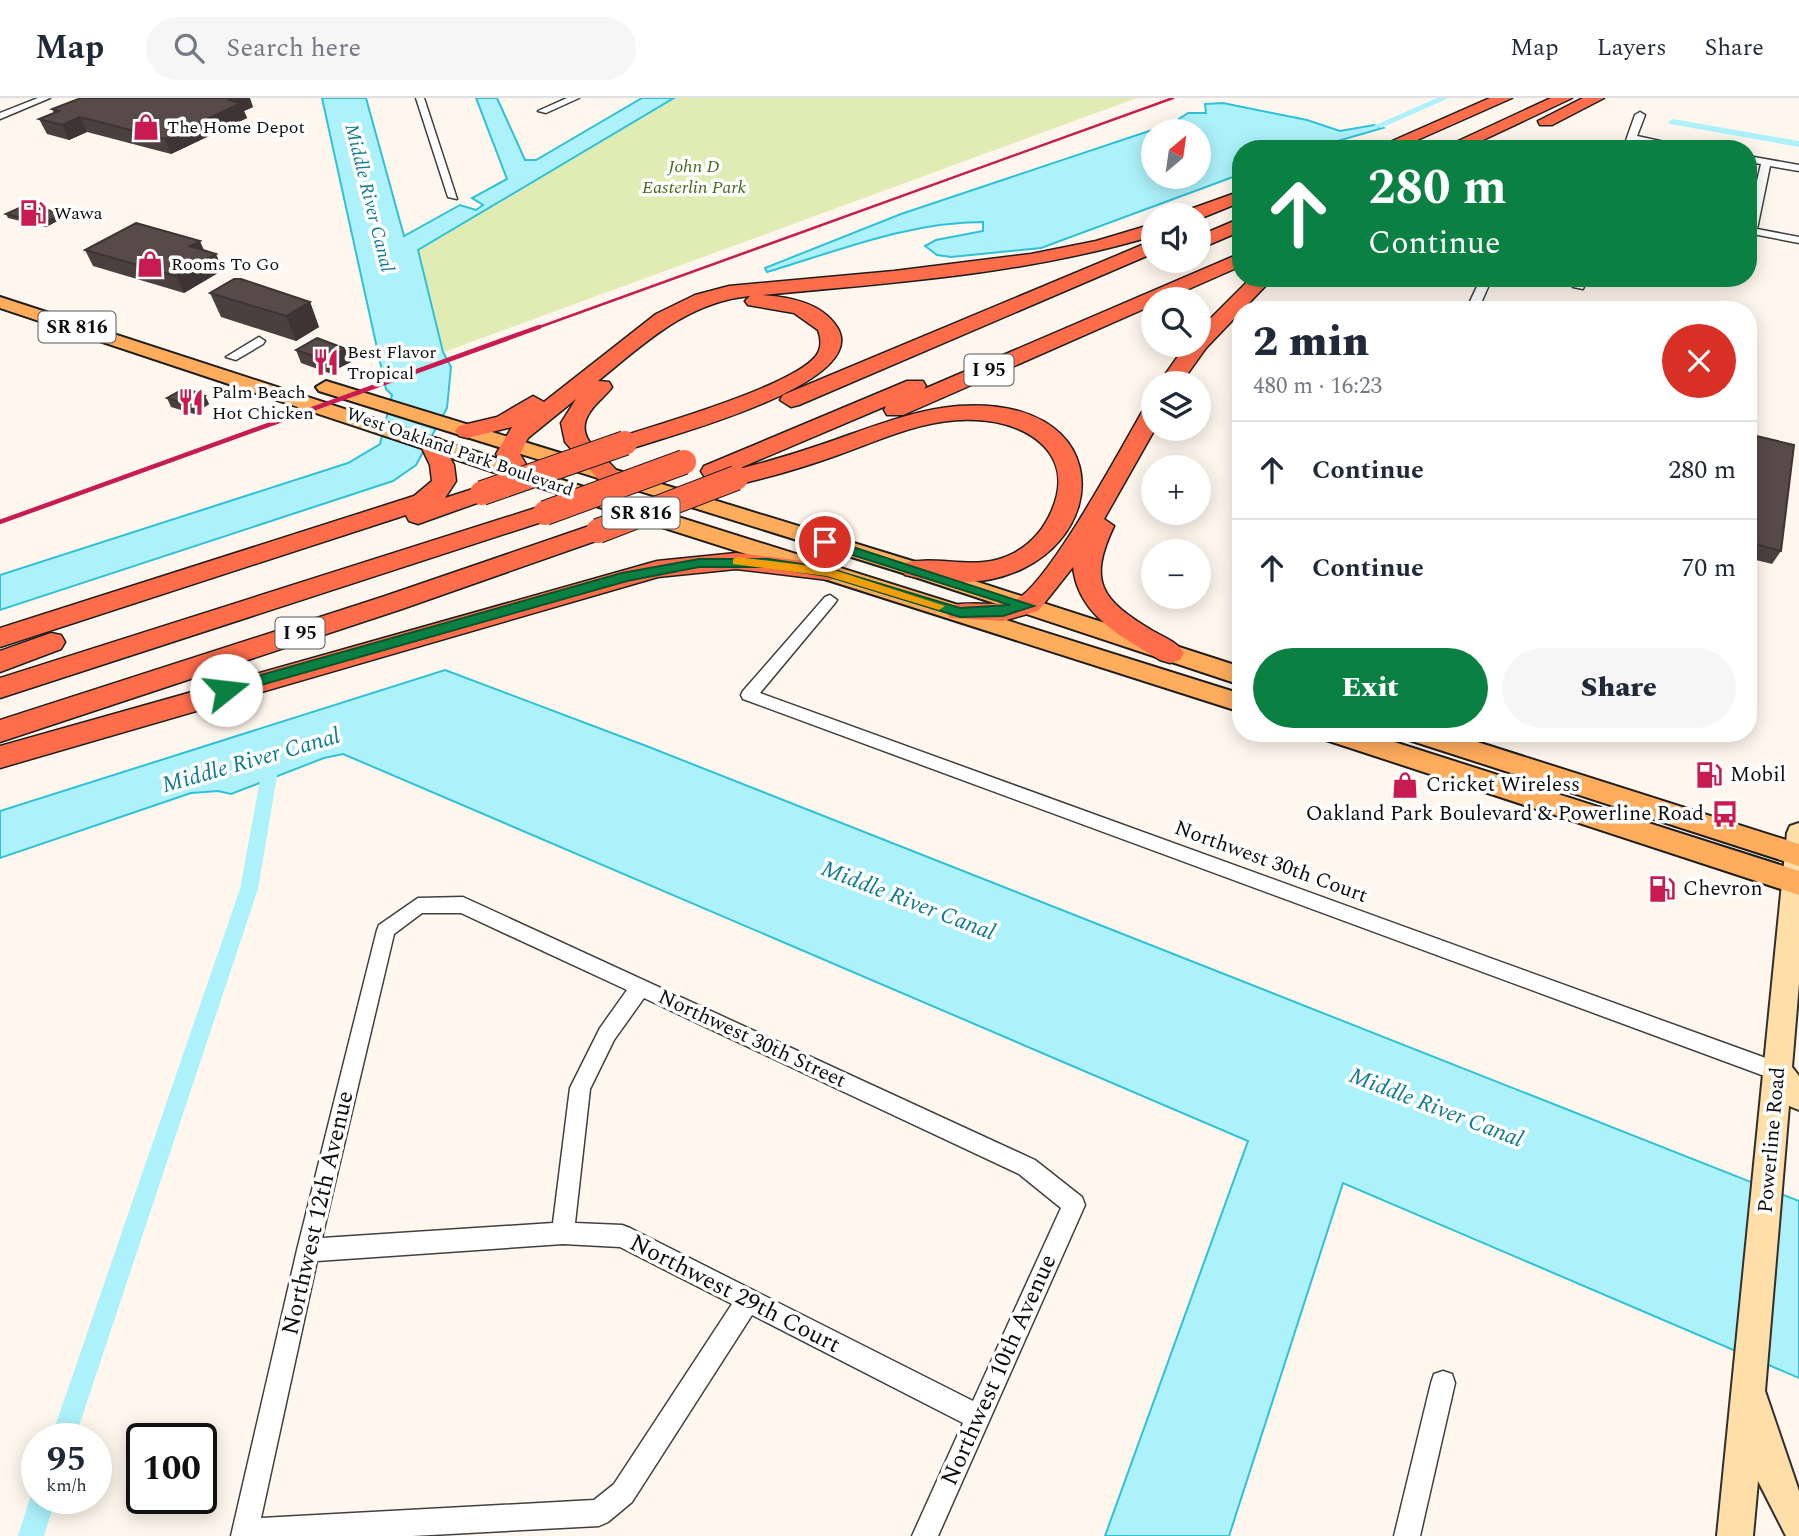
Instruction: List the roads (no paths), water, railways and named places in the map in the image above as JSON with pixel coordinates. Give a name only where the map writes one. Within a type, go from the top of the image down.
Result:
[{"type":"highway","points":[[1404,140],[1504,98]]},
{"type":"highway","points":[[1434,140],[1530,98]]},
{"type":"highway","points":[[1469,140],[1564,98]]},
{"type":"highway","points":[[1504,140],[1596,98]]},
{"type":"highway","points":[[1211,208],[1232,199]]},
{"type":"highway","points":[[1211,221],[1232,212]]},
{"type":"highway","points":[[519,473],[509,459],[510,445],[522,430],[656,322],[693,302],[736,291],[976,266],[1066,253],[1141,233]]},
{"type":"highway","points":[[1211,238],[1232,233]]},
{"type":"highway","points":[[1211,250],[1232,235]]},
{"type":"highway","name":"I 95","points":[[0,668],[516,504],[654,454],[784,403],[1141,251]]},
{"type":"highway","points":[[1102,268],[1141,257]]},
{"type":"highway","name":"I 95","points":[[0,731],[359,614],[724,474],[1232,263]]},
{"type":"highway","points":[[461,430],[510,419],[646,315],[687,294],[732,284],[976,266]]},
{"type":"highway","points":[[0,688],[545,513],[684,462],[875,384],[1141,268]]},
{"type":"highway","points":[[724,474],[858,411],[1169,273]]},
{"type":"highway","points":[[1237,301],[1253,287]]},
{"type":"highway","points":[[0,662],[80,631],[482,494],[625,443],[806,373],[828,353],[831,340],[827,328],[803,309],[765,302],[722,304],[687,318],[592,395],[575,414],[571,429],[573,439],[582,452],[608,475]]},
{"type":"highway","points":[[1211,330],[1232,306]]},
{"type":"highway","points":[[724,474],[843,446],[898,424],[945,414],[977,413],[1007,417],[1034,426],[1054,441],[1068,460],[1070,491],[1059,524],[1039,549],[1021,561],[990,570],[963,572],[914,569]]},
{"type":"highway","points":[[960,612],[1003,611],[1027,606],[1047,587],[1141,434]]},
{"type":"highway","points":[[0,638],[423,501],[436,493],[444,481],[442,466],[432,444]]},
{"type":"highway","points":[[1125,463],[1113,501],[1089,552],[1087,580],[1092,594],[1112,615],[1170,653]]},
{"type":"highway","points":[[0,712],[409,580],[586,527]]},
{"type":"highway","points":[[0,757],[657,569],[736,561],[829,586]]},
{"type":"main road","name":"West Oakland Park Boulevard","points":[[0,289],[87,311],[157,333]]},
{"type":"main road","name":"West Oakland Park Boulevard","points":[[0,289],[45,316],[519,473],[829,586],[960,612],[1232,692]]},
{"type":"main road","points":[[45,316],[87,311]]},
{"type":"main road","points":[[188,362],[207,363],[222,354],[255,365]]},
{"type":"main road","points":[[222,354],[228,370],[239,379]]},
{"type":"main road","name":"West Oakland Park Boulevard","points":[[304,380],[914,569],[1170,653],[1232,690]]},
{"type":"main road","points":[[1368,742],[1798,861]]},
{"type":"main road","points":[[1445,742],[1798,861]]},
{"type":"main road","name":"Powerline Road","points":[[1735,1536],[1798,861]]},
{"type":"main road","points":[[1778,1072],[1799,1097]]},
{"type":"main road","points":[[1750,1376],[1774,1482],[1783,1503],[1799,1524]]},
{"type":"street","points":[[0,116],[46,98]]},
{"type":"street","points":[[420,98],[453,197]]},
{"type":"street","points":[[543,111],[575,98]]},
{"type":"street","points":[[1640,116],[1632,138],[1643,140]]},
{"type":"street","points":[[1757,160],[1799,168]]},
{"type":"street","points":[[1757,198],[1766,162]]},
{"type":"street","points":[[1757,232],[1799,240]]},
{"type":"street","points":[[222,354],[259,341]]},
{"type":"street","name":"Northwest 30th Court","points":[[829,586],[748,695],[1778,1072]]},
{"type":"street","name":"Northwest 30th Street","points":[[418,906],[463,905],[1027,1167],[1074,1205]]},
{"type":"street","name":"Northwest 12th Avenue","points":[[244,1534],[308,1250],[386,930],[418,906]]},
{"type":"street","points":[[563,1233],[580,1088],[607,1034],[640,988]]},
{"type":"street","name":"Northwest 10th Avenue","points":[[926,1536],[1074,1205]]},
{"type":"street","name":"Northwest 29th Court","points":[[308,1250],[563,1233],[622,1236],[978,1418]]},
{"type":"street","points":[[244,1534],[599,1513],[623,1493],[748,1300]]},
{"type":"street","points":[[1407,1536],[1443,1383]]},
{"type":"water","name":"Middle River Canal","points":[[322,98],[366,98],[404,236],[460,205],[476,210],[483,205],[472,198],[507,179],[476,98],[497,98],[525,160],[536,160],[642,98],[674,98],[418,250],[443,352],[451,367],[447,408],[416,465],[393,481],[0,610],[0,575],[348,463],[380,444],[392,395],[386,389]]},
{"type":"water","points":[[1223,103],[1307,120],[1340,131],[1374,125],[1383,128],[1341,140],[1232,140],[1232,177],[1211,185],[1211,119],[1179,119],[1188,113],[1206,113],[1205,104]]},
{"type":"water","points":[[1141,134],[1141,189],[1200,189],[1163,203],[1141,203],[1141,211],[1041,248],[951,257],[937,255],[925,246],[936,240],[983,231],[983,222],[955,223],[900,232],[767,272],[765,268],[901,214]]},
{"type":"water","name":"Middle River Canal","points":[[445,670],[649,747],[1799,1201],[1799,1378],[1343,1183],[1229,1536],[1105,1536],[1248,1141],[343,754],[324,758],[231,794],[218,791],[191,793],[0,858],[0,811]]},
{"type":"waterway","points":[[1378,126],[1445,98]]},
{"type":"waterway","points":[[1673,122],[1799,144]]},
{"type":"waterway","name":"Middle River Canal","points":[[68,1423],[249,889],[272,758]]},
{"type":"waterway","points":[[31,1536],[38,1514]]},
{"type":"railway","points":[[534,329],[1173,98]]},
{"type":"railway","points":[[0,522],[539,327]]},
{"type":"place","name":"The Home Depot","points":[[146,127]]},
{"type":"place","name":"Wawa","points":[[33,213]]},
{"type":"place","name":"Rooms To Go","points":[[150,264]]},
{"type":"place","name":"Best Flavor Tropical","points":[[326,362]]},
{"type":"place","name":"Palm Beach Hot Chicken","points":[[191,402]]},
{"type":"place","name":"Mobil","points":[[1709,775]]},
{"type":"place","name":"Cricket Wireless","points":[[1405,785]]},
{"type":"place","name":"Oakland Park Boulevard & Powerline Road","points":[[1725,814]]},
{"type":"place","name":"Chevron","points":[[1662,889]]},
{"type":"park label","name":"John D Easterlin Park","points":[[694,176]]}]
